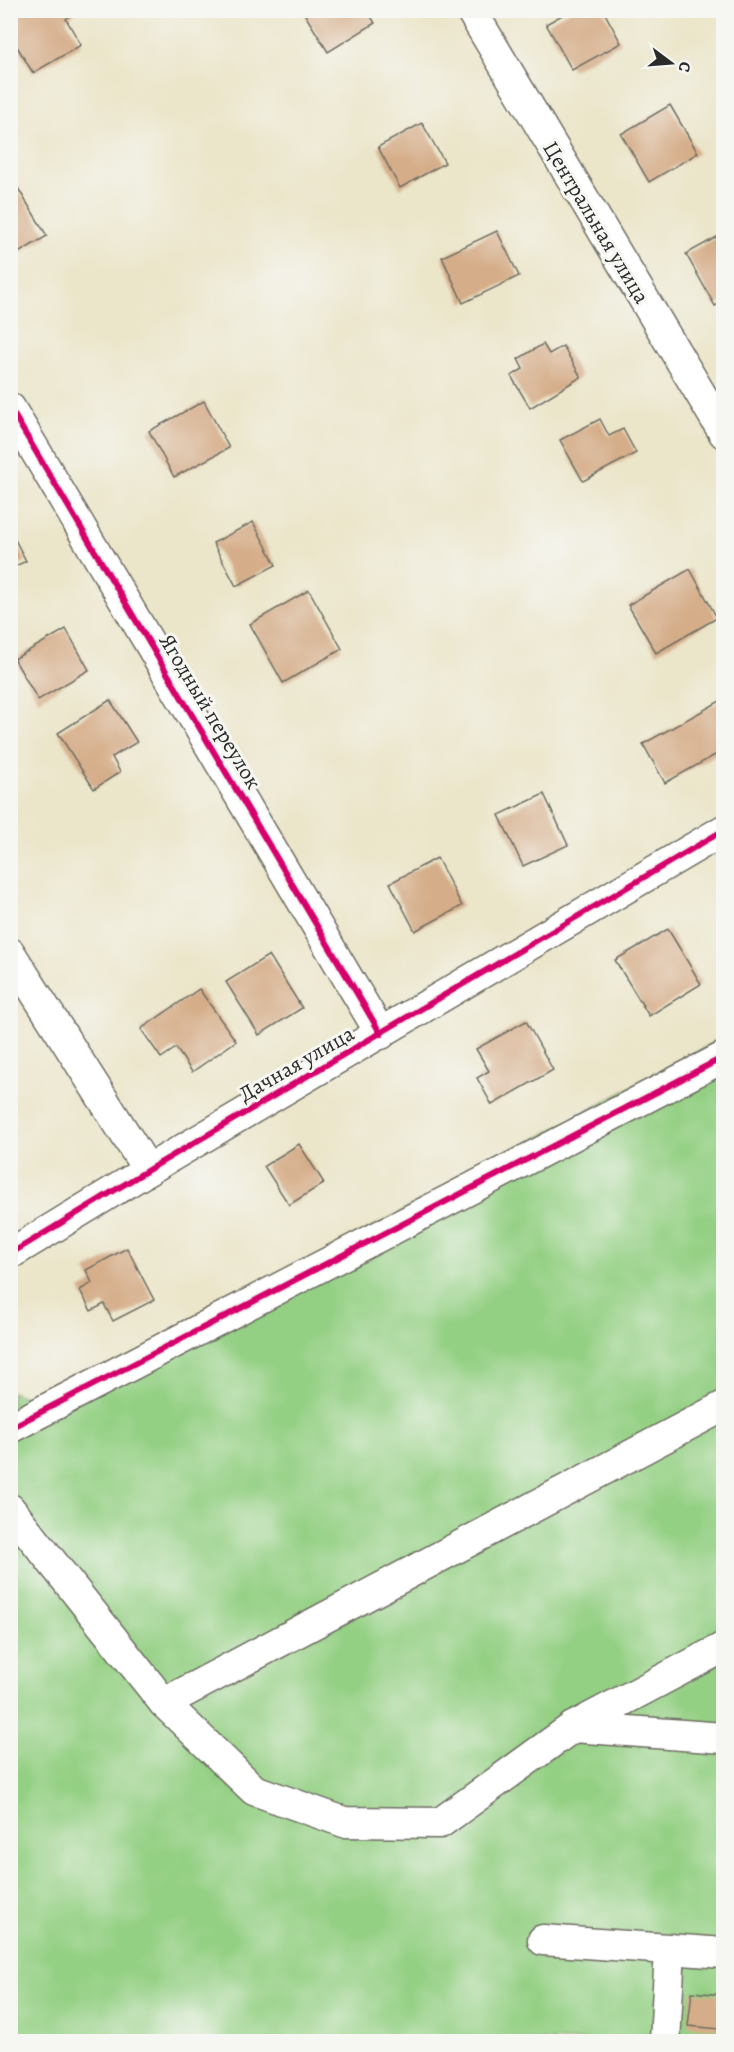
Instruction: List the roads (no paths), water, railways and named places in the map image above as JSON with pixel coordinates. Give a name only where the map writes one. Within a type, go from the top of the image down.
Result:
[{"type":"street","name":"Центральная улица","points":[[471,10],[723,433]]},
{"type":"street","name":"Ягодный переулок","points":[[10,408],[381,1034]]},
{"type":"street","name":"Дачная улица","points":[[10,1254],[723,830]]},
{"type":"street","points":[[10,953],[148,1170]]},
{"type":"street","points":[[10,1428],[723,1057]]},
{"type":"street","points":[[164,1703],[723,1406]]},
{"type":"street","points":[[10,1509],[164,1703],[254,1790],[344,1822],[440,1823],[573,1727],[723,1647]]},
{"type":"street","points":[[573,1727],[723,1738]]},
{"type":"street","points":[[543,1940],[723,1953]]},
{"type":"street","points":[[665,2042],[670,1950]]}]
